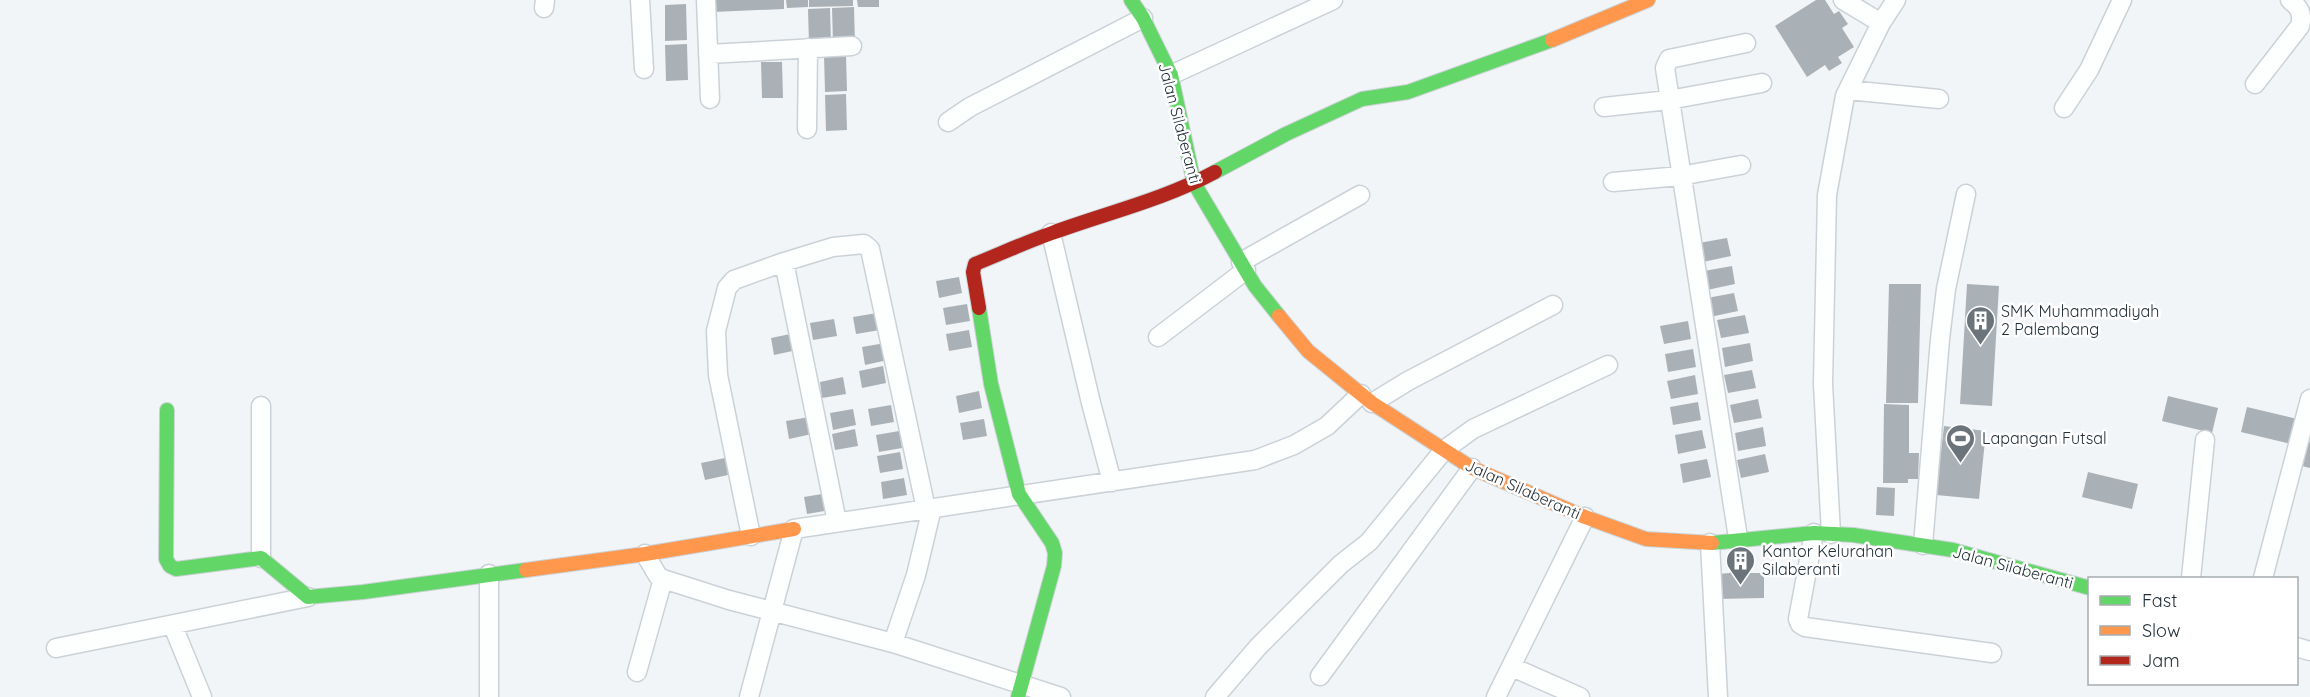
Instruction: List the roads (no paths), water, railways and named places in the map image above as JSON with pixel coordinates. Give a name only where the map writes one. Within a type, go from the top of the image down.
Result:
[{"type":"street","points":[[640,0],[644,69]]},
{"type":"street","points":[[706,0],[710,99]]},
{"type":"street","name":"Jalan Silaberanti","points":[[1131,0],[1143,18],[1171,75],[1194,183],[1255,286],[1308,351],[1367,399],[1472,468],[1585,517],[1646,539],[1710,543],[1738,538],[1822,533],[1853,535],[1953,550],[2088,587]]},
{"type":"street","points":[[1171,75],[1333,0]]},
{"type":"street","points":[[1020,691],[1054,566],[1055,553],[1045,531],[1019,494],[991,384],[974,267],[980,262],[1051,233],[1133,207],[1194,183],[1286,134],[1362,99],[1408,92],[1536,46],[1648,0]]},
{"type":"street","points":[[1843,0],[1881,23]]},
{"type":"street","points":[[1896,0],[1881,23],[1845,96],[1827,195],[1822,533],[1798,619],[1805,627],[1992,653]]},
{"type":"street","points":[[2064,108],[2089,70],[2122,0]]},
{"type":"street","points":[[2255,84],[2300,26],[2302,17],[2299,7],[2290,0]]},
{"type":"street","points":[[948,122],[970,107],[1143,18]]},
{"type":"street","points":[[1738,538],[1665,68],[1669,59],[1746,43]]},
{"type":"street","points":[[708,54],[852,46]]},
{"type":"street","points":[[807,129],[808,48]]},
{"type":"street","points":[[1604,107],[1669,100],[1762,83]]},
{"type":"street","points":[[1848,90],[1939,99]]},
{"type":"street","points":[[1613,182],[1680,176],[1741,165]]},
{"type":"street","points":[[1923,545],[1946,290],[1966,194]]},
{"type":"street","points":[[1158,337],[1244,266],[1360,195]]},
{"type":"street","points":[[1051,233],[1090,403],[1112,482]]},
{"type":"street","points":[[751,536],[718,375],[716,331],[727,288],[735,280],[784,262],[833,247],[864,244],[870,249],[929,508],[916,575],[893,643]]},
{"type":"street","points":[[784,262],[837,522]]},
{"type":"street","points":[[56,648],[308,597],[363,592],[645,554],[837,522],[1255,460],[1294,445],[1367,399],[1408,381],[1553,305]]},
{"type":"street","points":[[1215,697],[1258,647],[1341,564],[1369,542],[1444,450],[1473,429],[1608,365]]},
{"type":"street","points":[[2264,577],[2310,399]]},
{"type":"street","points":[[261,406],[261,558]]},
{"type":"street","points":[[167,411],[166,559],[170,566],[176,569],[261,558],[308,597]]},
{"type":"street","points":[[2191,577],[2205,440]]},
{"type":"street","points":[[1320,676],[1472,468]]},
{"type":"street","points":[[1496,697],[1585,517]]},
{"type":"street","points":[[749,697],[794,529]]},
{"type":"street","points":[[1710,543],[1718,697]]},
{"type":"street","points":[[645,554],[658,576],[663,579],[772,612],[893,643],[1020,691],[1061,697]]},
{"type":"street","points":[[489,574],[489,697]]},
{"type":"street","points":[[637,672],[663,579]]},
{"type":"street","points":[[173,626],[202,697]]},
{"type":"street","points":[[1512,667],[1580,697]]},
{"type":"place","name":"SMK Muhammadiyah 2 Palembang","points":[[1980,346]]},
{"type":"place","name":"Lapangan Futsal","points":[[1961,464]]},
{"type":"place","name":"Kantor Kelurahan Silaberanti","points":[[1741,586]]}]
